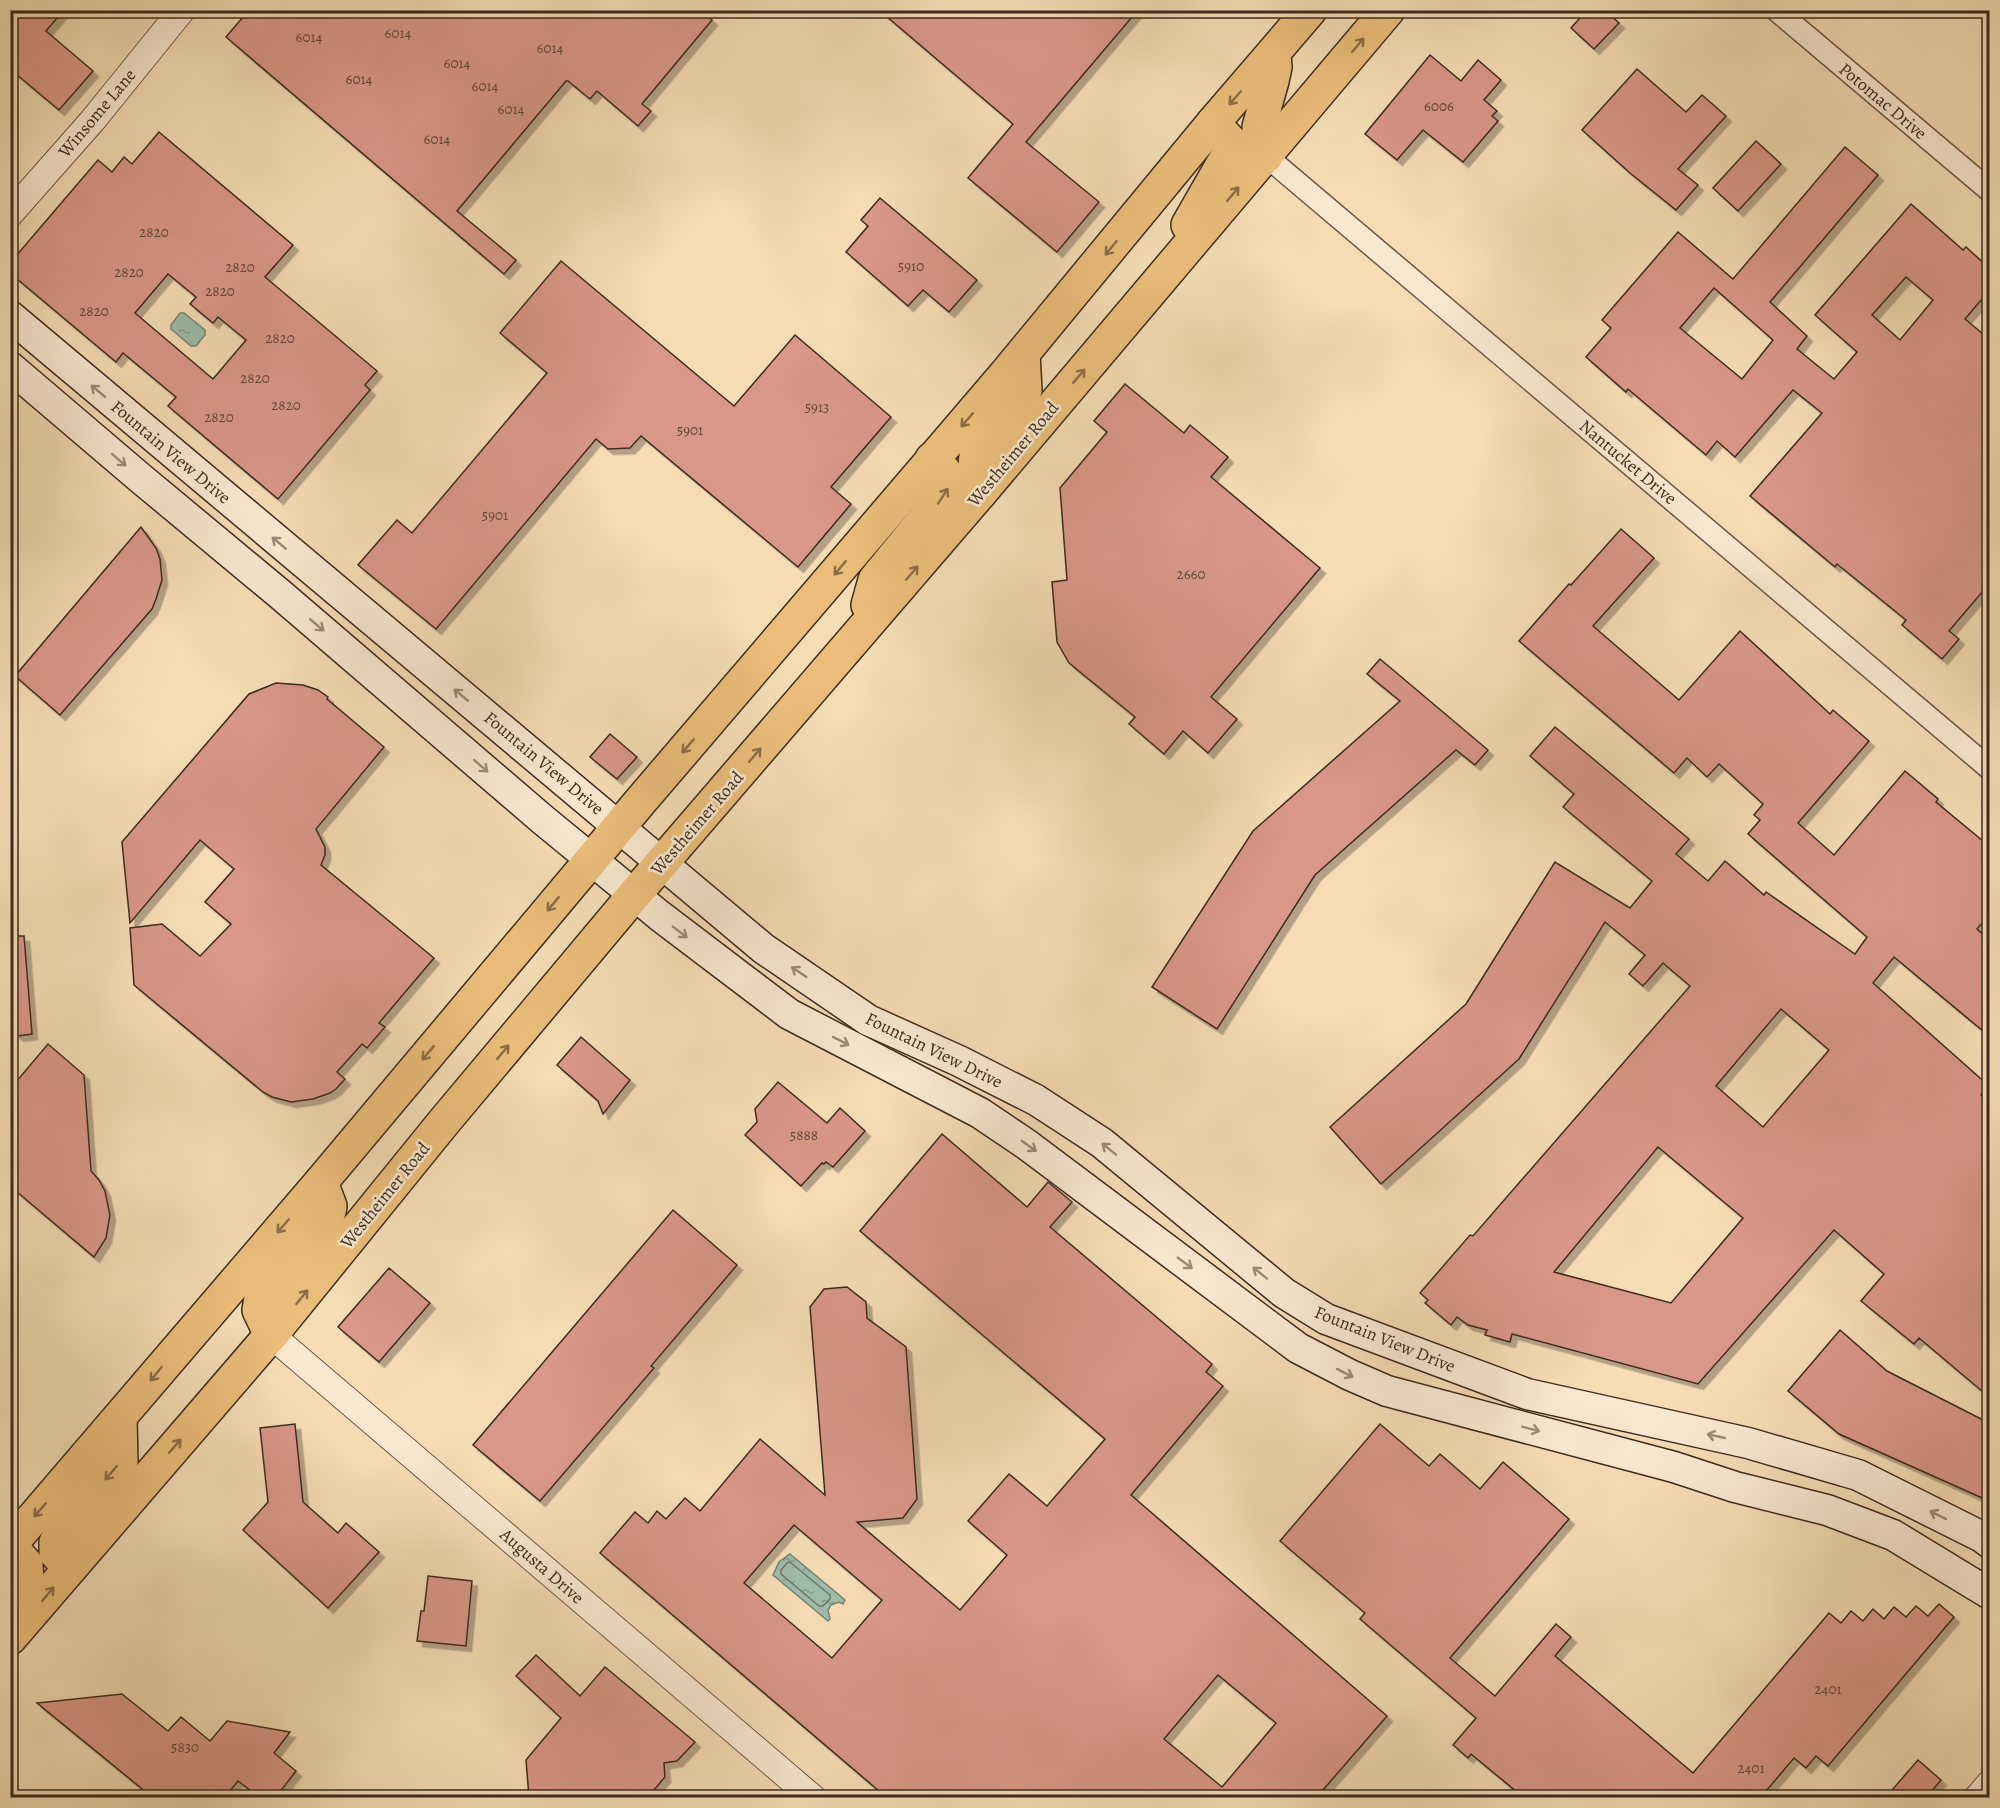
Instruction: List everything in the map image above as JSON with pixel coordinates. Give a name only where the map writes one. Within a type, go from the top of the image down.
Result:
[{"type":"main road","points":[[10,1601],[27,1581],[26,1564],[10,1545],[321,1182],[619,826],[1023,354],[1213,123],[1310,10]]},
{"type":"main road","name":"Westheimer Road","points":[[10,1638],[271,1335],[443,1123],[634,896],[980,493],[1388,10]]},
{"type":"main road","points":[[1266,156],[1259,140],[1259,127],[1275,67],[1274,54]]},
{"type":"main road","points":[[1154,287],[1231,150],[1230,141],[1213,123]]},
{"type":"main road","name":"Fountain View Drive","points":[[10,316],[764,949],[868,1020],[1000,1081],[1036,1100],[1102,1143],[1284,1293],[1326,1319],[1527,1394],[1748,1443],[1858,1475],[1982,1537],[1989,1543]]},
{"type":"main road","points":[[980,493],[975,456],[979,446],[1025,390],[1023,354]]},
{"type":"main road","name":"Fountain View Drive","points":[[10,367],[634,896],[789,1014],[980,1113],[1044,1157],[1298,1348],[1387,1391],[1674,1467],[1735,1487],[1827,1510],[1893,1535],[1989,1594]]},
{"type":"main road","points":[[860,633],[875,580],[947,492],[950,482],[947,473],[932,459]]},
{"type":"main road","points":[[281,595],[306,565]]},
{"type":"main road","points":[[941,1094],[959,1061]]},
{"type":"main road","points":[[980,1113],[1000,1081]]},
{"type":"main road","points":[[271,1335],[259,1310],[261,1298],[329,1212],[330,1206],[321,1182]]},
{"type":"main road","points":[[1263,1322],[1284,1293]]},
{"type":"main road","points":[[70,1568],[56,1553],[56,1542],[121,1462],[120,1418]]},
{"type":"main road","points":[[1735,1487],[1748,1443]]},
{"type":"street","name":"Winsome Lane","points":[[10,214],[93,120],[182,10]]},
{"type":"street","name":"Potomac Drive","points":[[1776,10],[1989,191]]},
{"type":"street","name":"Nantucket Drive","points":[[1266,156],[1989,769]]},
{"type":"street","name":"Augusta Drive","points":[[271,1335],[813,1797]]},
{"type":"street","points":[[1977,1797],[1989,1783]]},
{"type":"water","points":[[180,313],[184,313],[205,330],[205,335],[196,346],[191,346],[171,329],[171,325]]},
{"type":"water","points":[[790,1554],[845,1600],[843,1604],[839,1602],[831,1605],[828,1610],[830,1619],[828,1621],[773,1575],[779,1562]]},
{"type":"building","points":[[10,10],[64,10],[46,31],[93,71],[59,110],[10,69]]},
{"type":"building","points":[[249,10],[701,10],[712,20],[642,104],[651,111],[638,126],[597,91],[590,99],[566,81],[457,211],[516,260],[504,274],[226,37]]},
{"type":"building","points":[[879,10],[1138,10],[1026,142],[1099,202],[1057,252],[968,178],[1013,124]]},
{"type":"building","points":[[1587,10],[1605,10],[1619,23],[1594,49],[1571,28]]},
{"type":"building","points":[[1430,55],[1461,81],[1478,60],[1501,80],[1484,100],[1497,111],[1492,116],[1498,121],[1463,162],[1423,130],[1397,160],[1365,134]]},
{"type":"building","points":[[1637,69],[1686,112],[1702,95],[1726,116],[1678,169],[1698,185],[1676,210],[1582,130]]},
{"type":"building","points":[[159,132],[293,245],[265,277],[377,371],[365,385],[370,390],[278,499],[168,406],[176,397],[123,353],[116,362],[10,273],[10,263],[98,160],[112,172],[124,157],[132,164]],"holes":[[[168,274],[196,297],[190,304],[213,323],[218,317],[246,340],[213,379],[135,313]]]},
{"type":"building","points":[[1756,141],[1781,164],[1738,211],[1713,188]]},
{"type":"building","points":[[1845,147],[1878,175],[1770,302],[1807,336],[1797,349],[1834,379],[1857,352],[1815,315],[1911,204],[1963,250],[1966,247],[1989,268],[1989,291],[1965,319],[1989,339],[1989,584],[1949,631],[1959,639],[1942,659],[1902,625],[1906,620],[1837,564],[1835,567],[1750,496],[1822,413],[1793,390],[1735,457],[1717,441],[1706,455],[1628,389],[1626,392],[1586,357],[1611,328],[1602,320],[1678,232],[1733,279]],"holes":[[[1906,277],[1933,300],[1900,340],[1872,315]],[[1714,288],[1773,340],[1742,379],[1680,328]]]},
{"type":"building","points":[[880,198],[977,280],[949,312],[923,290],[908,306],[846,252],[868,226],[861,220]]},
{"type":"building","points":[[561,261],[734,406],[795,335],[891,417],[831,487],[851,504],[798,567],[641,436],[630,448],[608,449],[596,439],[436,629],[358,565],[397,520],[412,533],[547,373],[500,333]]},
{"type":"building","points":[[1125,384],[1184,433],[1190,425],[1228,457],[1211,477],[1320,568],[1211,697],[1237,719],[1208,753],[1183,731],[1164,754],[1129,724],[1135,717],[1069,663],[1057,642],[1052,582],[1067,580],[1060,488],[1107,432],[1094,421]]},
{"type":"building","points":[[141,527],[156,548],[160,559],[162,580],[152,609],[60,715],[15,676]]},
{"type":"building","points":[[1621,529],[1654,558],[1593,626],[1679,700],[1740,631],[1830,714],[1833,710],[1869,741],[1798,823],[1834,855],[1905,771],[1938,799],[1936,802],[1989,846],[1989,915],[1977,929],[1989,940],[1989,1036],[1894,957],[1873,983],[1989,1086],[1981,1095],[1989,1102],[1989,1397],[1919,1338],[1914,1344],[1861,1301],[1884,1274],[1834,1230],[1698,1384],[1512,1334],[1510,1342],[1485,1335],[1487,1330],[1468,1325],[1457,1317],[1451,1325],[1425,1303],[1428,1300],[1420,1293],[1470,1235],[1473,1236],[1690,986],[1663,963],[1643,986],[1629,974],[1645,955],[1605,922],[1519,1059],[1381,1184],[1330,1127],[1466,1004],[1555,862],[1630,908],[1652,881],[1563,807],[1574,794],[1530,756],[1555,727],[1689,839],[1676,854],[1708,881],[1725,861],[1764,895],[1766,892],[1855,954],[1867,937],[1748,834],[1760,820],[1754,815],[1763,804],[1719,764],[1707,777],[1687,758],[1674,773],[1519,641],[1569,584],[1571,585]],"holes":[[[1781,1009],[1829,1050],[1763,1127],[1716,1086]],[[1658,1147],[1743,1218],[1671,1303],[1554,1272]]]},
{"type":"building","points":[[1380,659],[1488,750],[1475,765],[1456,750],[1315,875],[1217,1029],[1152,987],[1253,831],[1400,701],[1367,674]]},
{"type":"building","points":[[276,683],[303,685],[318,690],[384,747],[316,829],[325,847],[321,865],[434,958],[379,1023],[385,1027],[367,1048],[362,1044],[337,1072],[345,1079],[336,1089],[313,1099],[291,1102],[263,1092],[134,985],[130,928],[162,924],[200,956],[231,924],[205,902],[234,869],[200,840],[130,923],[122,842],[249,694]]},
{"type":"building","points":[[610,734],[637,757],[617,779],[590,757]]},
{"type":"building","points":[[10,936],[24,936],[32,1034],[18,1036],[10,1029]]},
{"type":"building","points":[[581,1037],[630,1080],[603,1114],[598,1101],[557,1065]]},
{"type":"building","points":[[48,1044],[84,1075],[91,1171],[105,1191],[110,1215],[106,1238],[94,1257],[10,1186],[10,1089]]},
{"type":"building","points":[[778,1082],[827,1123],[840,1108],[865,1131],[833,1167],[826,1162],[822,1163],[801,1186],[745,1135],[757,1122],[755,1109]]},
{"type":"building","points":[[942,1134],[1027,1207],[1048,1182],[1072,1202],[1050,1227],[1212,1364],[1206,1372],[1223,1386],[1131,1495],[1387,1716],[1317,1797],[886,1797],[600,1553],[635,1512],[648,1523],[657,1511],[666,1519],[685,1498],[700,1511],[760,1439],[825,1495],[810,1307],[824,1289],[847,1287],[866,1302],[867,1318],[906,1347],[917,1499],[903,1518],[857,1522],[960,1610],[1007,1555],[968,1521],[1009,1474],[1047,1506],[1105,1439],[860,1231]],"holes":[[[794,1525],[882,1600],[832,1658],[744,1583]],[[1218,1675],[1276,1723],[1222,1787],[1164,1739]]]},
{"type":"building","points":[[673,1210],[737,1265],[651,1366],[654,1368],[540,1501],[473,1445]]},
{"type":"building","points":[[389,1268],[430,1303],[379,1362],[338,1327]]},
{"type":"building","points":[[1840,1330],[1887,1371],[1989,1423],[1989,1501],[1839,1434],[1788,1391]]},
{"type":"building","points":[[295,1424],[303,1502],[338,1533],[346,1523],[379,1552],[328,1608],[243,1530],[268,1502],[260,1428]]},
{"type":"building","points":[[1380,1424],[1429,1466],[1440,1454],[1480,1489],[1503,1462],[1569,1519],[1450,1658],[1495,1696],[1556,1624],[1571,1637],[1555,1656],[1693,1773],[1829,1613],[1841,1623],[1851,1611],[1863,1621],[1873,1609],[1884,1619],[1894,1607],[1906,1617],[1916,1606],[1928,1616],[1939,1604],[1954,1617],[1828,1766],[1816,1756],[1806,1768],[1794,1758],[1761,1797],[1523,1797],[1471,1754],[1468,1758],[1453,1745],[1476,1718],[1360,1619],[1365,1613],[1280,1541]]},
{"type":"building","points":[[428,1576],[472,1581],[466,1646],[417,1641],[421,1611],[424,1611]]},
{"type":"building","points":[[536,1655],[580,1696],[605,1667],[695,1742],[677,1761],[664,1763],[665,1777],[648,1797],[529,1797],[526,1760],[561,1718],[516,1676]]},
{"type":"building","points":[[122,1694],[168,1731],[181,1717],[210,1741],[227,1721],[290,1732],[274,1753],[296,1771],[276,1797],[259,1797],[238,1781],[225,1797],[152,1797],[37,1703]]},
{"type":"building","points":[[1918,1760],[1941,1780],[1927,1797],[1886,1797]]}]
